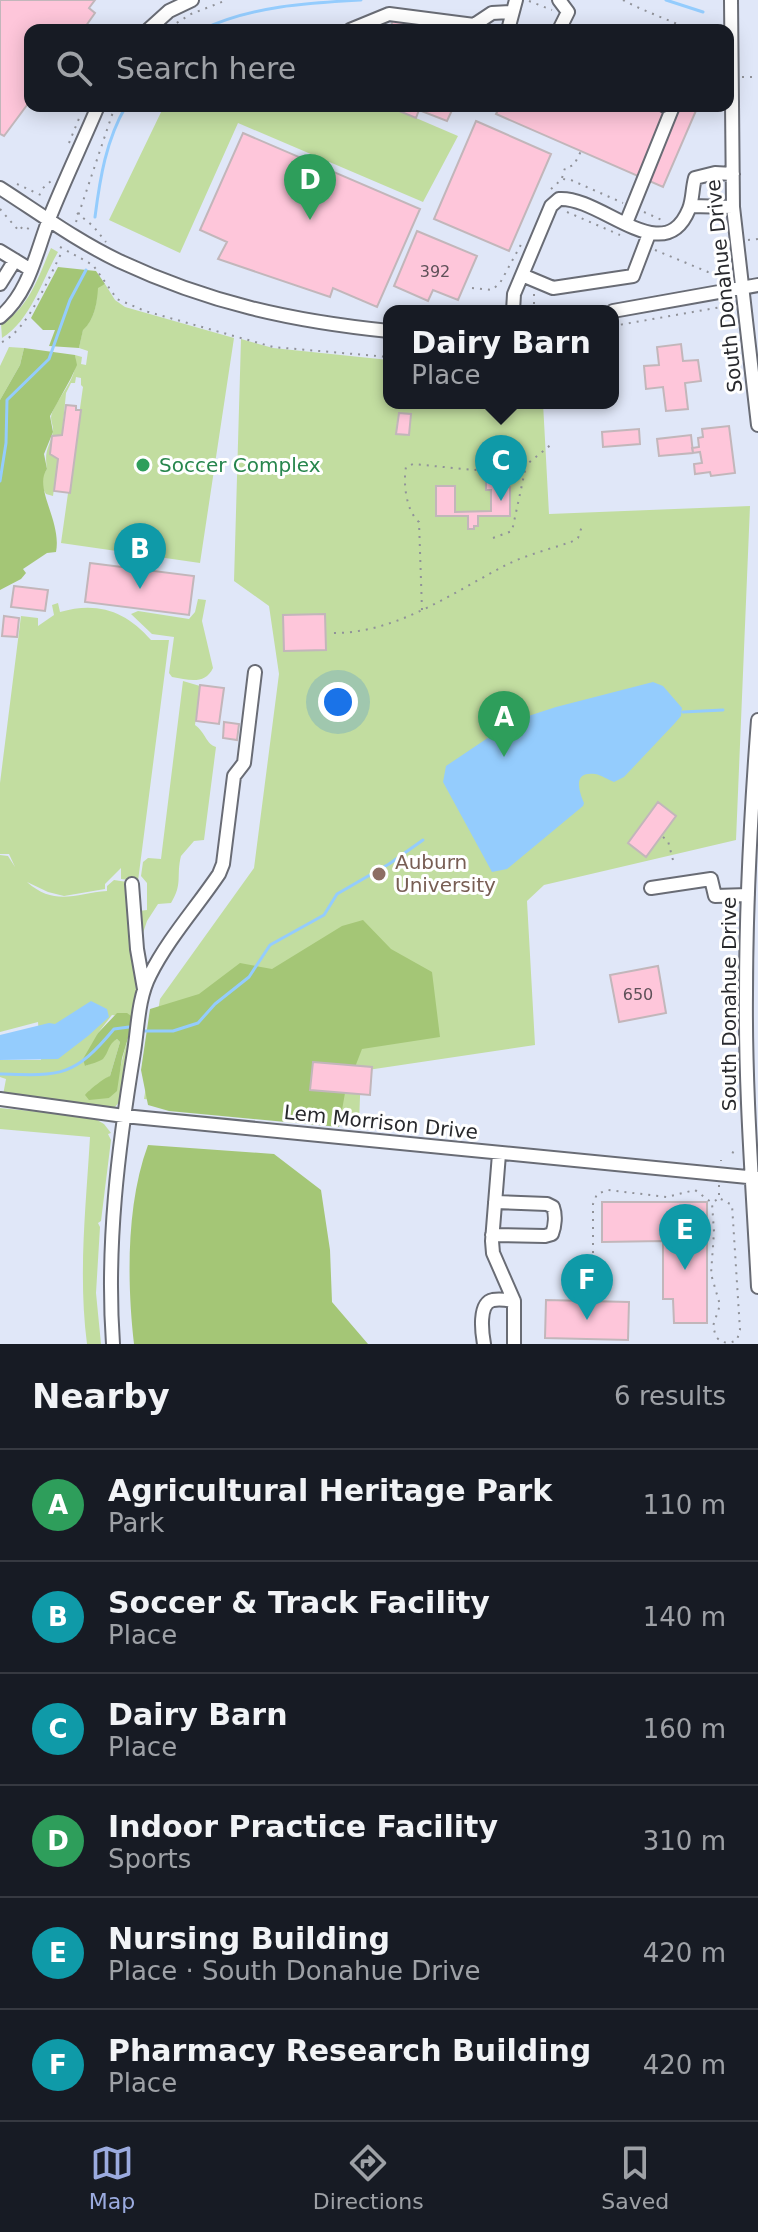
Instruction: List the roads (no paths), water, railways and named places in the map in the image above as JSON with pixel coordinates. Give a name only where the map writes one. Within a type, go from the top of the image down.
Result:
[{"type":"street","points":[[155,24],[169,11],[192,0]]},
{"type":"street","name":"South Donahue Drive","points":[[731,0],[731,24]]},
{"type":"street","points":[[476,24],[492,13],[514,6]]},
{"type":"street","points":[[556,6],[568,12],[562,24]]},
{"type":"street","points":[[365,24],[389,14],[466,24]]},
{"type":"street","points":[[0,317],[14,305],[31,270],[95,112]]},
{"type":"street","points":[[624,229],[671,112]]},
{"type":"street","name":"South Donahue Drive","points":[[732,112],[733,207],[758,425]]},
{"type":"street","points":[[513,305],[514,294],[551,206],[559,199],[576,199],[624,229],[647,239],[675,230],[690,206],[695,178],[715,173],[733,174]]},
{"type":"street","points":[[0,188],[117,260],[168,282],[245,308],[316,323],[383,330]]},
{"type":"street","points":[[690,206],[733,207]]},
{"type":"street","points":[[522,275],[553,288],[633,276],[647,239]]},
{"type":"street","points":[[0,251],[31,270]]},
{"type":"street","points":[[0,284],[15,260]]},
{"type":"street","points":[[619,310],[758,285]]},
{"type":"street","points":[[113,1344],[109,1287],[111,1235],[124,1116],[144,992],[167,946],[223,864],[234,776],[244,763],[255,672]]},
{"type":"street","name":"South Donahue Drive","points":[[758,720],[748,895],[746,997],[758,1287]]},
{"type":"street","points":[[651,888],[711,879],[715,896],[748,895]]},
{"type":"street","points":[[132,884],[144,992]]},
{"type":"street","name":"Lem Morrison Drive","points":[[0,1099],[124,1116],[754,1178]]},
{"type":"street","points":[[499,1154],[493,1253],[514,1301],[514,1344]]},
{"type":"street","points":[[492,1235],[545,1236],[552,1234],[554,1228],[555,1212],[547,1204],[495,1202]]},
{"type":"street","points":[[484,1344],[484,1310],[487,1303],[493,1300],[514,1301]]},
{"type":"water","points":[[653,682],[663,686],[682,708],[681,716],[624,777],[614,782],[595,774],[583,776],[579,783],[583,806],[507,869],[492,872],[443,782],[446,766],[513,721]]},
{"type":"water","points":[[91,1001],[107,1009],[109,1017],[58,1059],[0,1060],[0,1035],[55,1024]]},
{"type":"waterway","points":[[215,24],[259,11],[300,4],[361,0]]},
{"type":"waterway","points":[[666,0],[703,12]]},
{"type":"waterway","points":[[95,217],[109,146],[123,112]]},
{"type":"waterway","points":[[0,481],[6,443],[7,400],[49,359],[70,300],[86,270]]},
{"type":"waterway","points":[[683,712],[723,710]]},
{"type":"waterway","points":[[145,1031],[173,1031],[198,1023],[215,1004],[249,977],[270,945],[324,915],[337,894],[423,840]]},
{"type":"waterway","points":[[0,1074],[38,1075],[65,1070],[88,1057],[114,1029],[129,1027]]},
{"type":"place","name":"Indoor Practice Facility","points":[[310,220]]},
{"type":"place","name":"Soccer Complex","points":[[143,465]]},
{"type":"place","name":"Dairy Barn","points":[[501,501]]},
{"type":"place","name":"Soccer & Track Facility","points":[[140,589]]},
{"type":"place","name":"Agricultural Heritage Park","points":[[504,757]]},
{"type":"place","name":"Auburn University","points":[[379,874]]},
{"type":"place","name":"Nursing Building","points":[[685,1270]]},
{"type":"place","name":"Pharmacy Research Building","points":[[587,1320]]}]
